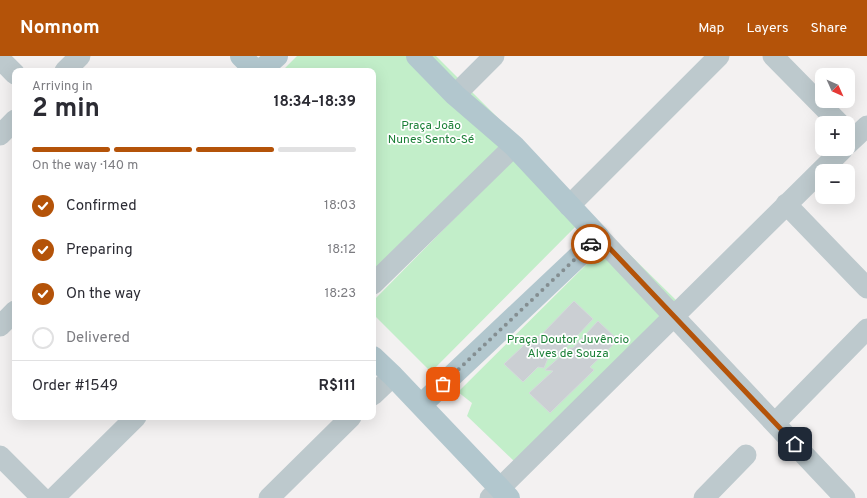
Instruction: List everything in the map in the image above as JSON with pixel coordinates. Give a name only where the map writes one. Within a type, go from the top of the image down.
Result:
[{"type":"main road","points":[[241,56],[253,68]]},
{"type":"main road","points":[[263,68],[277,56]]},
{"type":"main road","points":[[417,56],[455,95],[514,146],[599,237],[421,405]]},
{"type":"main road","points":[[376,360],[421,405],[500,495]]},
{"type":"street","points":[[68,68],[80,56]]},
{"type":"street","points":[[455,95],[494,56]]},
{"type":"street","points":[[569,206],[719,56]]},
{"type":"street","points":[[773,56],[832,116]]},
{"type":"street","points":[[0,59],[12,71]]},
{"type":"street","points":[[0,135],[12,123]]},
{"type":"street","points":[[376,281],[514,146]]},
{"type":"street","points":[[500,495],[674,316],[834,156]]},
{"type":"street","points":[[786,204],[867,288]]},
{"type":"street","points":[[599,237],[845,498]]},
{"type":"street","points":[[0,326],[12,314]]},
{"type":"street","points":[[775,423],[867,329]]},
{"type":"street","points":[[376,392],[393,376]]},
{"type":"street","points":[[54,498],[133,420]]},
{"type":"street","points":[[269,498],[348,420]]},
{"type":"street","points":[[704,498],[746,455]]},
{"type":"street","points":[[0,456],[42,498]]},
{"type":"green space","name":"Praça João Nunes Sento-Sé","points":[[297,56],[436,56],[513,133],[376,270],[376,68],[285,68]]},
{"type":"green space","points":[[524,148],[589,213],[431,372],[376,317],[376,298]]},
{"type":"green space","name":"Praça Doutor Juvêncio Alves de Souza","points":[[613,238],[678,302],[516,463],[467,416],[472,403],[458,392]]},
{"type":"building","points":[[574,301],[593,319],[558,356],[548,358],[544,368],[538,367],[523,382],[504,364],[523,346],[525,337],[529,343],[535,337],[540,336]]},
{"type":"building","points":[[598,321],[618,340],[590,367],[594,370],[550,413],[529,393],[553,371],[545,370],[570,348],[573,348]]},
{"type":"way so far","points":[[443,384],[591,244]]},
{"type":"route","points":[[591,244],[599,237],[795,444]]}]
